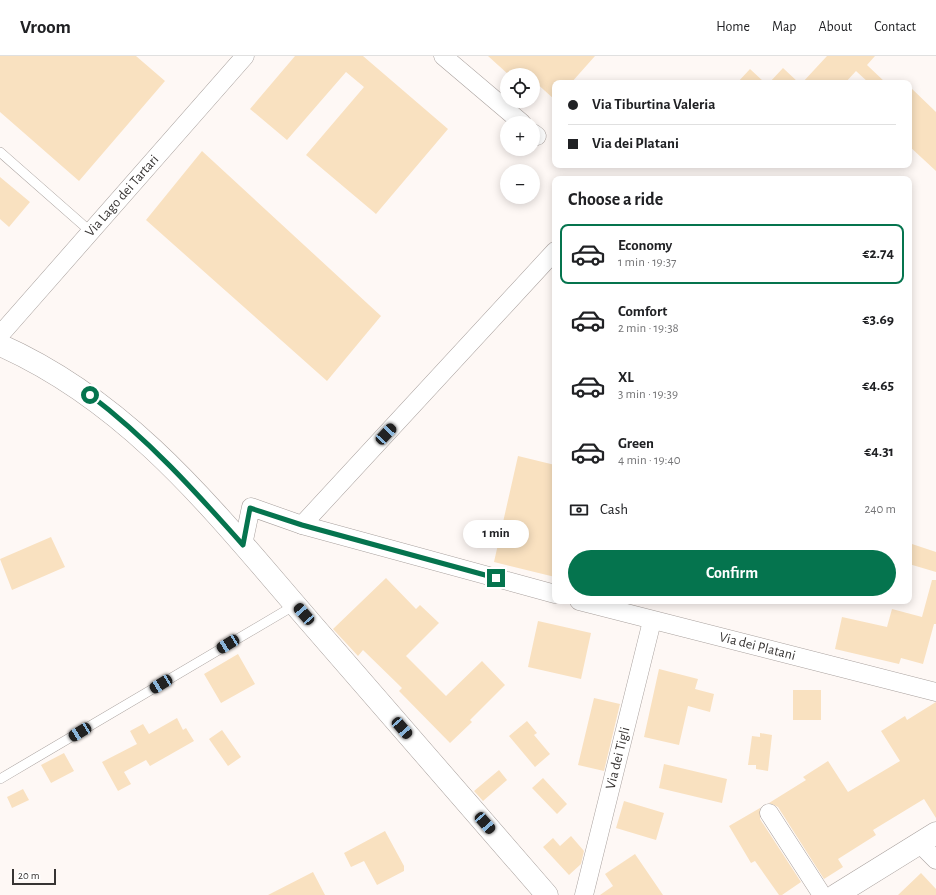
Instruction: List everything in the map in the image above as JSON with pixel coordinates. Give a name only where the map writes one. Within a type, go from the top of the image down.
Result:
[{"type":"main road","points":[[0,345],[34,360],[72,383],[113,413],[169,465],[243,545],[547,895]]},
{"type":"main road","points":[[836,895],[928,838]]},
{"type":"street","name":"Via Lago dei Tartari","points":[[0,335],[245,56]]},
{"type":"street","points":[[443,56],[514,116]]},
{"type":"street","points":[[302,525],[552,254]]},
{"type":"street","points":[[243,545],[250,508],[302,525],[552,593]]},
{"type":"street","name":"Via dei Platani","points":[[590,604],[936,692]]},
{"type":"street","name":"Via dei Tigli","points":[[584,895],[652,621]]},
{"type":"street","points":[[769,813],[822,895]]},
{"type":"street","points":[[928,838],[936,860]]},
{"type":"lane","points":[[0,152],[90,232]]},
{"type":"lane","points":[[0,779],[295,605]]},
{"type":"building","points":[[0,56],[136,56],[165,81],[79,181],[0,112]]},
{"type":"building","points":[[295,56],[363,56],[448,129],[376,214],[306,155],[364,87],[346,72],[287,140],[250,109]]},
{"type":"building","points":[[488,56],[595,56],[574,80],[552,80],[552,97],[540,86],[540,68],[501,68]]},
{"type":"building","points":[[827,56],[875,56],[867,65],[883,80],[866,80],[856,71],[848,80],[805,80]]},
{"type":"building","points":[[783,68],[796,80],[772,80]]},
{"type":"building","points":[[750,69],[762,80],[740,80]]},
{"type":"building","points":[[912,89],[936,112],[936,171],[912,149]]},
{"type":"building","points":[[202,151],[381,316],[327,381],[146,220]]},
{"type":"building","points":[[0,177],[30,202],[9,227],[0,219]]},
{"type":"building","points":[[518,456],[552,464],[552,576],[494,562]]},
{"type":"building","points":[[51,537],[65,567],[12,590],[0,559]]},
{"type":"building","points":[[912,544],[936,552],[936,572],[912,565]]},
{"type":"building","points":[[386,578],[416,609],[420,605],[439,623],[406,656],[446,696],[482,661],[505,685],[470,720],[472,722],[450,743],[399,691],[402,688],[363,650],[358,656],[333,629]]},
{"type":"building","points":[[932,580],[936,580],[936,624],[934,624],[923,664],[901,658],[899,664],[835,649],[842,617],[887,627],[892,609],[922,617]]},
{"type":"building","points":[[538,621],[591,633],[581,679],[528,667]]},
{"type":"building","points":[[238,654],[255,684],[221,703],[204,674]]},
{"type":"building","points":[[659,669],[698,679],[695,689],[714,694],[710,712],[688,706],[679,745],[644,737]]},
{"type":"building","points":[[793,690],[821,690],[821,720],[793,720]]},
{"type":"building","points":[[594,698],[620,704],[604,771],[578,765]]},
{"type":"building","points":[[936,702],[936,818],[924,799],[873,830],[876,835],[838,859],[843,867],[824,879],[778,807],[769,803],[806,780],[803,777],[828,761],[848,792],[900,761],[881,731],[905,716],[907,720]]},
{"type":"building","points":[[177,718],[183,730],[186,728],[194,741],[150,766],[146,760],[124,772],[131,784],[118,791],[102,762],[137,744],[130,731],[143,724],[149,734]]},
{"type":"building","points":[[527,721],[537,733],[534,735],[550,754],[535,767],[509,736]]},
{"type":"building","points":[[222,730],[241,757],[228,766],[209,739]]},
{"type":"building","points":[[760,733],[772,735],[768,771],[756,769],[756,765],[748,765],[752,736],[760,737]]},
{"type":"building","points":[[64,753],[74,771],[51,783],[41,765]]},
{"type":"building","points":[[664,764],[727,779],[722,803],[659,788]]},
{"type":"building","points":[[499,770],[507,780],[483,801],[474,791]]},
{"type":"building","points":[[543,778],[567,804],[557,814],[532,788]]},
{"type":"building","points":[[23,789],[29,800],[12,808],[7,797]]},
{"type":"building","points":[[624,801],[664,813],[656,840],[616,828]]},
{"type":"building","points":[[760,808],[760,819],[801,882],[782,895],[779,895],[755,861],[751,863],[729,826]]},
{"type":"building","points":[[385,831],[404,866],[404,871],[377,885],[364,861],[351,867],[344,853]]},
{"type":"building","points":[[571,836],[584,851],[581,864],[569,875],[543,847],[553,838],[560,846]]},
{"type":"building","points":[[635,854],[663,895],[600,895],[613,886],[605,874]]},
{"type":"building","points":[[313,872],[325,895],[268,895]]},
{"type":"building","points":[[921,873],[936,889],[936,895],[898,895]]},
{"type":"route","points":[[90,395],[155,450],[194,490],[243,545],[250,508],[302,525],[496,578]]}]
